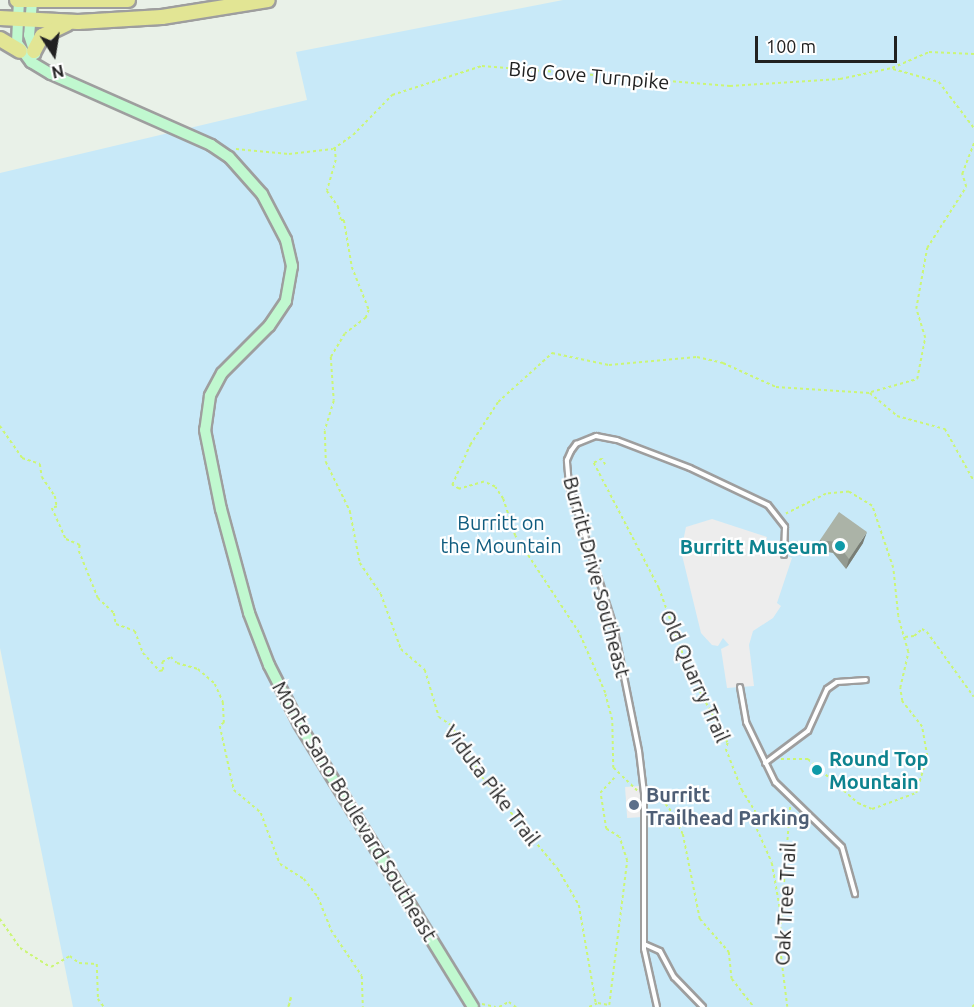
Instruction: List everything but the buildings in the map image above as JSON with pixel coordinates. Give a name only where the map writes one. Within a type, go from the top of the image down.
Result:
[{"type":"highway","points":[[22,1],[128,0]]},
{"type":"highway","points":[[0,18],[78,22],[190,14],[268,0]]},
{"type":"highway","points":[[0,39],[27,51],[49,31],[78,22]]},
{"type":"street","points":[[22,1],[27,51]]},
{"type":"street","name":"Monte Sano Boulevard Southeast","points":[[27,51],[42,68],[211,145],[229,157],[262,194],[286,240],[292,266],[286,301],[269,326],[222,373],[207,411],[205,430],[233,559],[258,639],[299,724],[476,1005]]},
{"type":"lane","name":"Burritt Drive Southeast","points":[[657,1007],[644,944],[644,793],[631,703],[614,627],[569,485],[567,460],[576,444],[596,436],[617,440],[690,468],[768,505],[781,517]]},
{"type":"lane","points":[[781,517],[785,527],[784,555]]},
{"type":"lane","points":[[765,763],[808,731],[827,689],[837,682],[866,680]]},
{"type":"lane","points":[[740,687],[746,722],[775,782],[842,847],[855,894]]},
{"type":"lane","points":[[644,944],[660,951],[674,977],[703,1007]]},
{"type":"path","name":"Big Cove Turnpike","points":[[229,157],[236,149],[289,154],[334,148],[353,135],[392,95],[482,66],[730,86],[840,79],[892,68],[929,52],[974,54]]},
{"type":"path","points":[[892,68],[939,82],[974,128]]},
{"type":"path","points":[[754,1007],[732,979],[729,952],[700,919],[683,834],[674,815],[663,800],[644,793],[617,776],[610,750],[612,720],[605,693],[579,633],[515,536],[503,499],[495,487],[484,482],[459,489],[452,485],[452,478],[498,402],[552,353],[609,365],[697,357],[723,363],[776,387],[870,393],[917,379],[925,338],[916,309],[927,248],[966,187],[962,174],[974,143]]},
{"type":"path","name":"Viduta Pike Trail","points":[[334,148],[336,160],[327,191],[338,206],[340,220],[344,220],[354,272],[369,310],[366,318],[345,334],[331,357],[334,401],[325,431],[326,462],[350,511],[360,563],[381,594],[401,649],[425,670],[439,717],[451,725],[484,780],[558,869],[579,905],[596,1003]]},
{"type":"path","points":[[870,393],[897,416],[945,429],[974,482]]},
{"type":"path","points":[[0,426],[22,458],[40,464],[42,477],[55,496],[57,507],[52,508],[66,539],[80,545],[79,551],[98,598],[114,613],[116,624],[135,631],[142,653],[160,671],[162,662],[171,657],[177,663],[198,669],[215,684],[223,702],[224,723],[220,726],[234,790],[261,813],[280,864],[304,879],[318,897],[331,930],[362,976],[363,1007]]},
{"type":"path","name":"Old Quarry Trail","points":[[605,465],[602,459],[594,465],[606,491],[626,517],[630,535],[659,588],[688,671],[728,743],[726,749],[742,790],[756,812],[761,847],[772,863],[781,914]]},
{"type":"path","points":[[775,756],[783,760],[808,759],[858,803],[872,809],[916,793],[926,767],[926,738],[902,701],[900,688],[908,661],[905,637],[898,616],[893,568],[872,506],[849,492],[826,494],[781,517]]},
{"type":"path","points":[[905,637],[914,636],[922,629],[927,632],[974,697]]},
{"type":"path","points":[[589,1007],[596,1003],[609,1005],[627,861],[619,837],[606,829],[600,793],[617,776]]},
{"type":"path","name":"Oak Tree Trail","points":[[787,1007],[781,984],[781,914],[789,852],[788,814],[794,801]]},
{"type":"path","points":[[0,919],[20,948],[51,967],[70,956],[79,963],[97,964],[98,999],[104,1007]]},
{"type":"path","points":[[499,1007],[509,1002],[516,1007]]},
{"type":"path","points":[[476,1005],[496,1007]]},
{"type":"green space","name":"Burritt on the Mountain","points":[[563,0],[974,0],[974,1007],[73,1007],[0,648],[0,173],[307,100],[296,52]]},
{"type":"shaded area","points":[[712,519],[767,537],[765,547],[792,558],[777,603],[781,606],[773,618],[753,631],[749,645],[754,686],[727,688],[721,649],[729,645],[723,638],[718,646],[712,645],[701,633],[681,551],[686,527]]},
{"type":"shaded area","name":"Burritt Trailhead Parking","points":[[640,786],[642,817],[627,818],[625,787]]},
{"type":"place","name":"Burritt Museum","points":[[840,546]]},
{"type":"place","name":"Round Top Mountain","points":[[817,770]]},
{"type":"place","name":"Burritt Trailhead Parking","points":[[634,805]]}]
